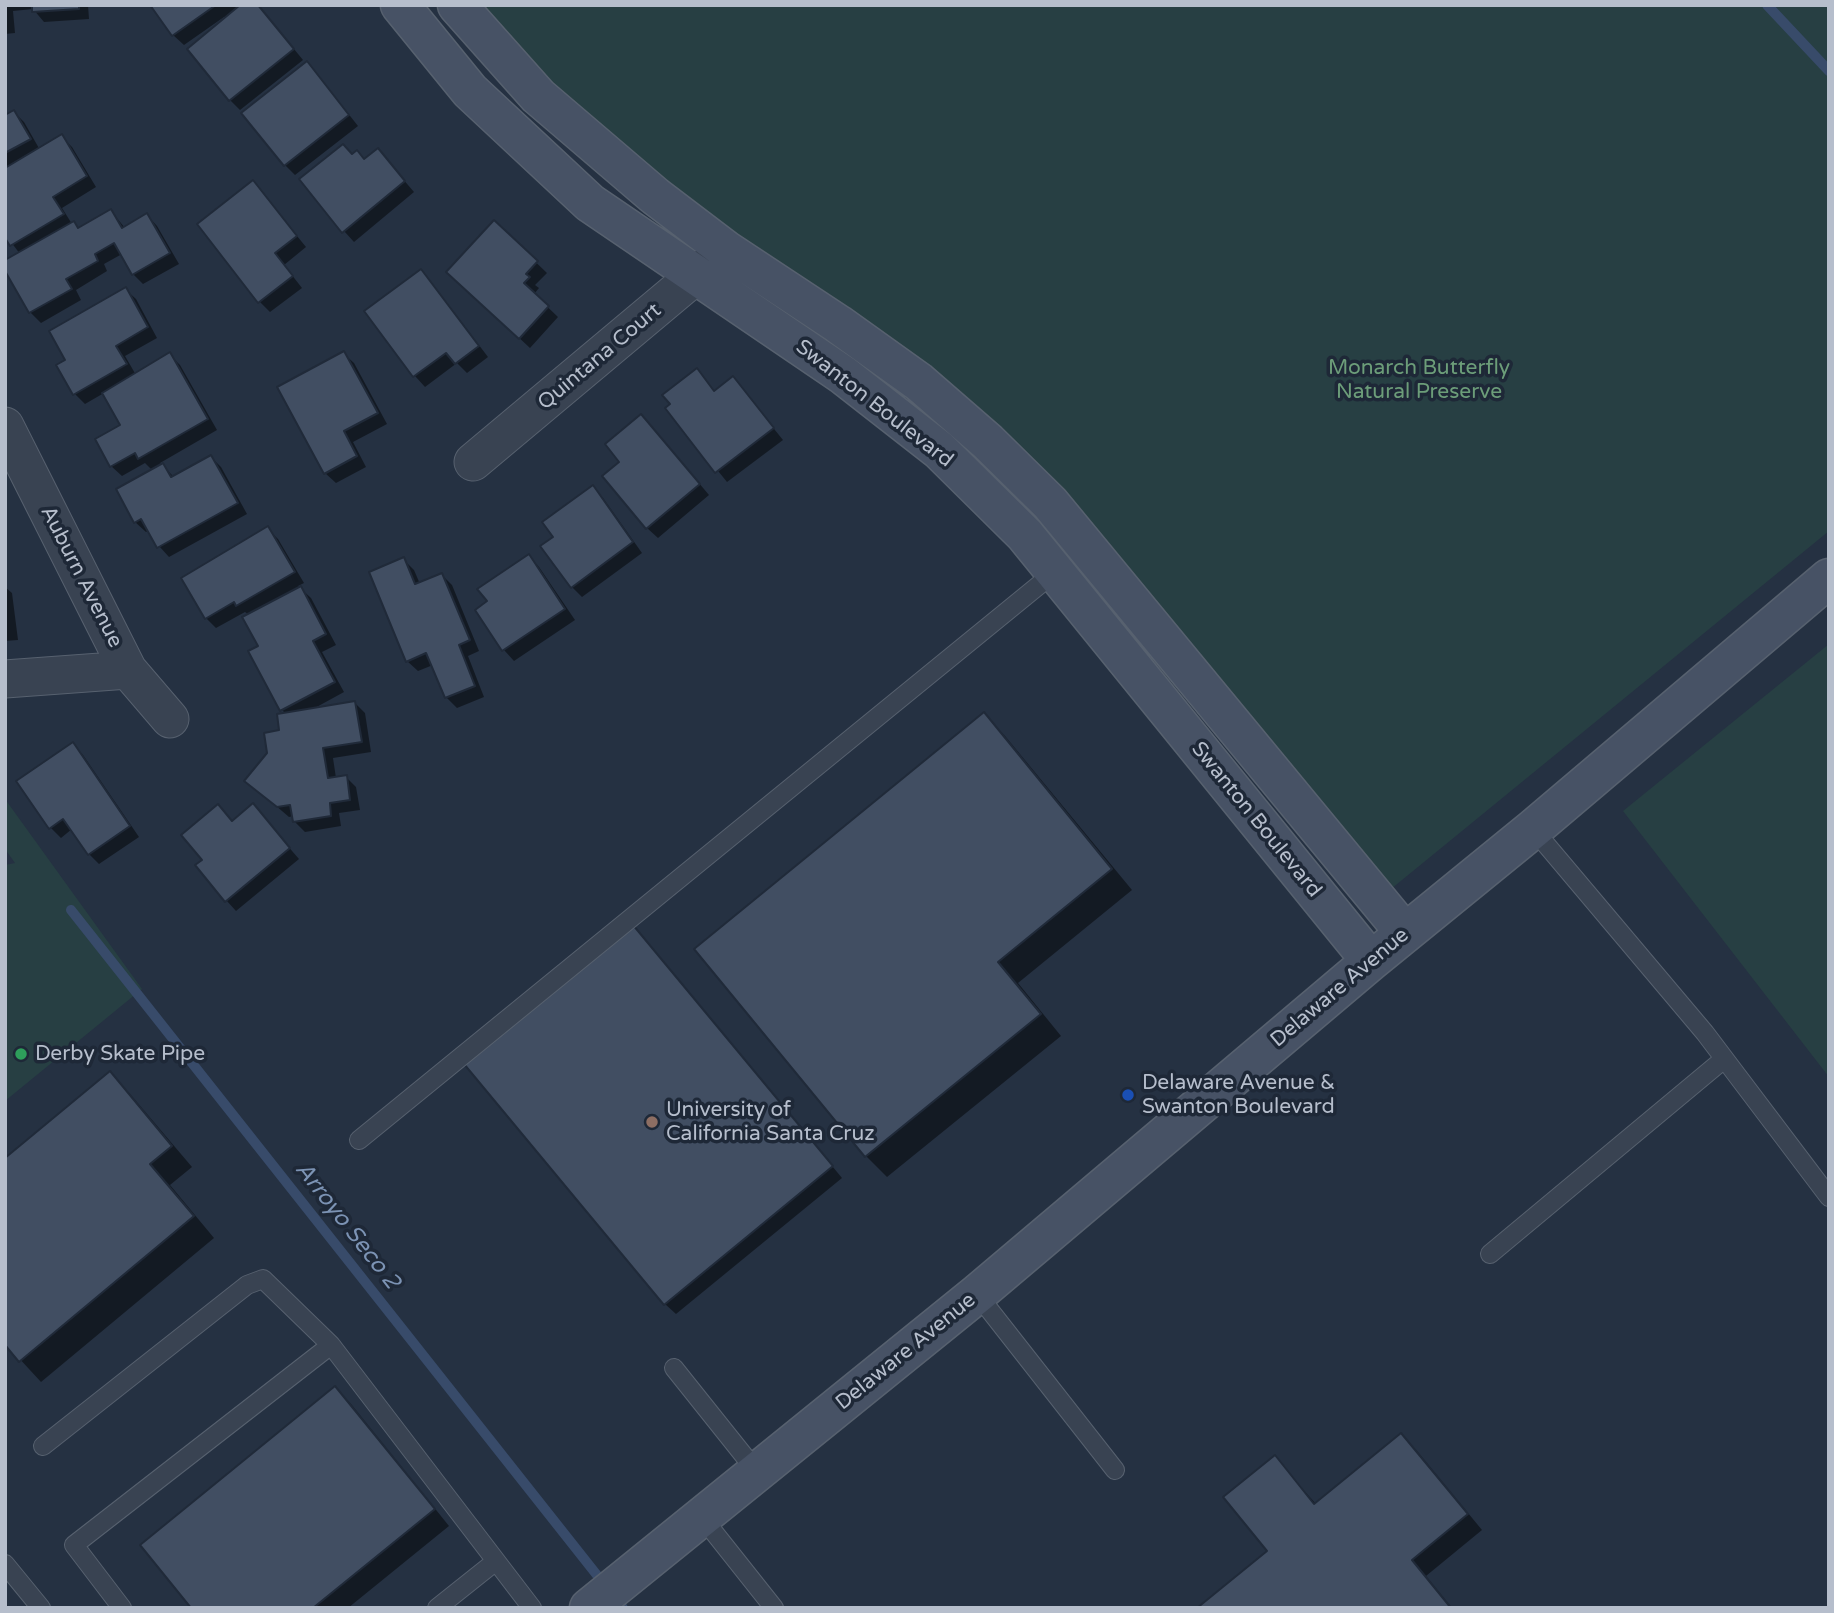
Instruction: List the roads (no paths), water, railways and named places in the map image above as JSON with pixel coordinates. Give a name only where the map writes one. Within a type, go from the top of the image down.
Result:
[{"type":"street","name":"Swanton Boulevard","points":[[400,5],[470,91],[590,203],[843,374],[939,450],[1025,535],[1371,961]]},
{"type":"street","name":"Swanton Boulevard","points":[[457,5],[538,96],[655,196],[726,250],[838,324],[919,382],[988,442],[1049,503],[1405,933]]},
{"type":"street","name":"Quintana Court","points":[[473,462],[726,250]]},
{"type":"street","name":"Auburn Avenue","points":[[5,426],[128,670],[170,719]]},
{"type":"street","name":"Delaware Avenue","points":[[589,1608],[977,1294],[1829,578]]},
{"type":"street","points":[[5,679],[128,670]]},
{"type":"lane","points":[[359,1140],[1055,572]]},
{"type":"lane","points":[[1533,829],[1724,1059],[1829,1197]]},
{"type":"lane","points":[[1490,1254],[1724,1059]]},
{"type":"lane","points":[[43,1446],[247,1285],[262,1279],[279,1292],[331,1345],[532,1608]]},
{"type":"lane","points":[[977,1294],[1115,1470]]},
{"type":"lane","points":[[122,1608],[74,1545],[331,1345]]},
{"type":"lane","points":[[674,1368],[757,1472]]},
{"type":"lane","points":[[701,1516],[774,1608]]},
{"type":"lane","points":[[437,1608],[496,1561]]},
{"type":"lane","points":[[5,1564],[41,1608]]},
{"type":"waterway","points":[[1767,5],[1829,71]]},
{"type":"waterway","name":"Arroyo Seco 2","points":[[71,910],[623,1608]]},
{"type":"place","name":"Derby Skate Pipe","points":[[21,1054]]},
{"type":"place","name":"Delaware Avenue & Swanton Boulevard","points":[[1128,1095]]},
{"type":"place","name":"University of California Santa Cruz","points":[[652,1122]]},
{"type":"park label","name":"Monarch Butterfly Natural Preserve","points":[[1419,380]]}]
